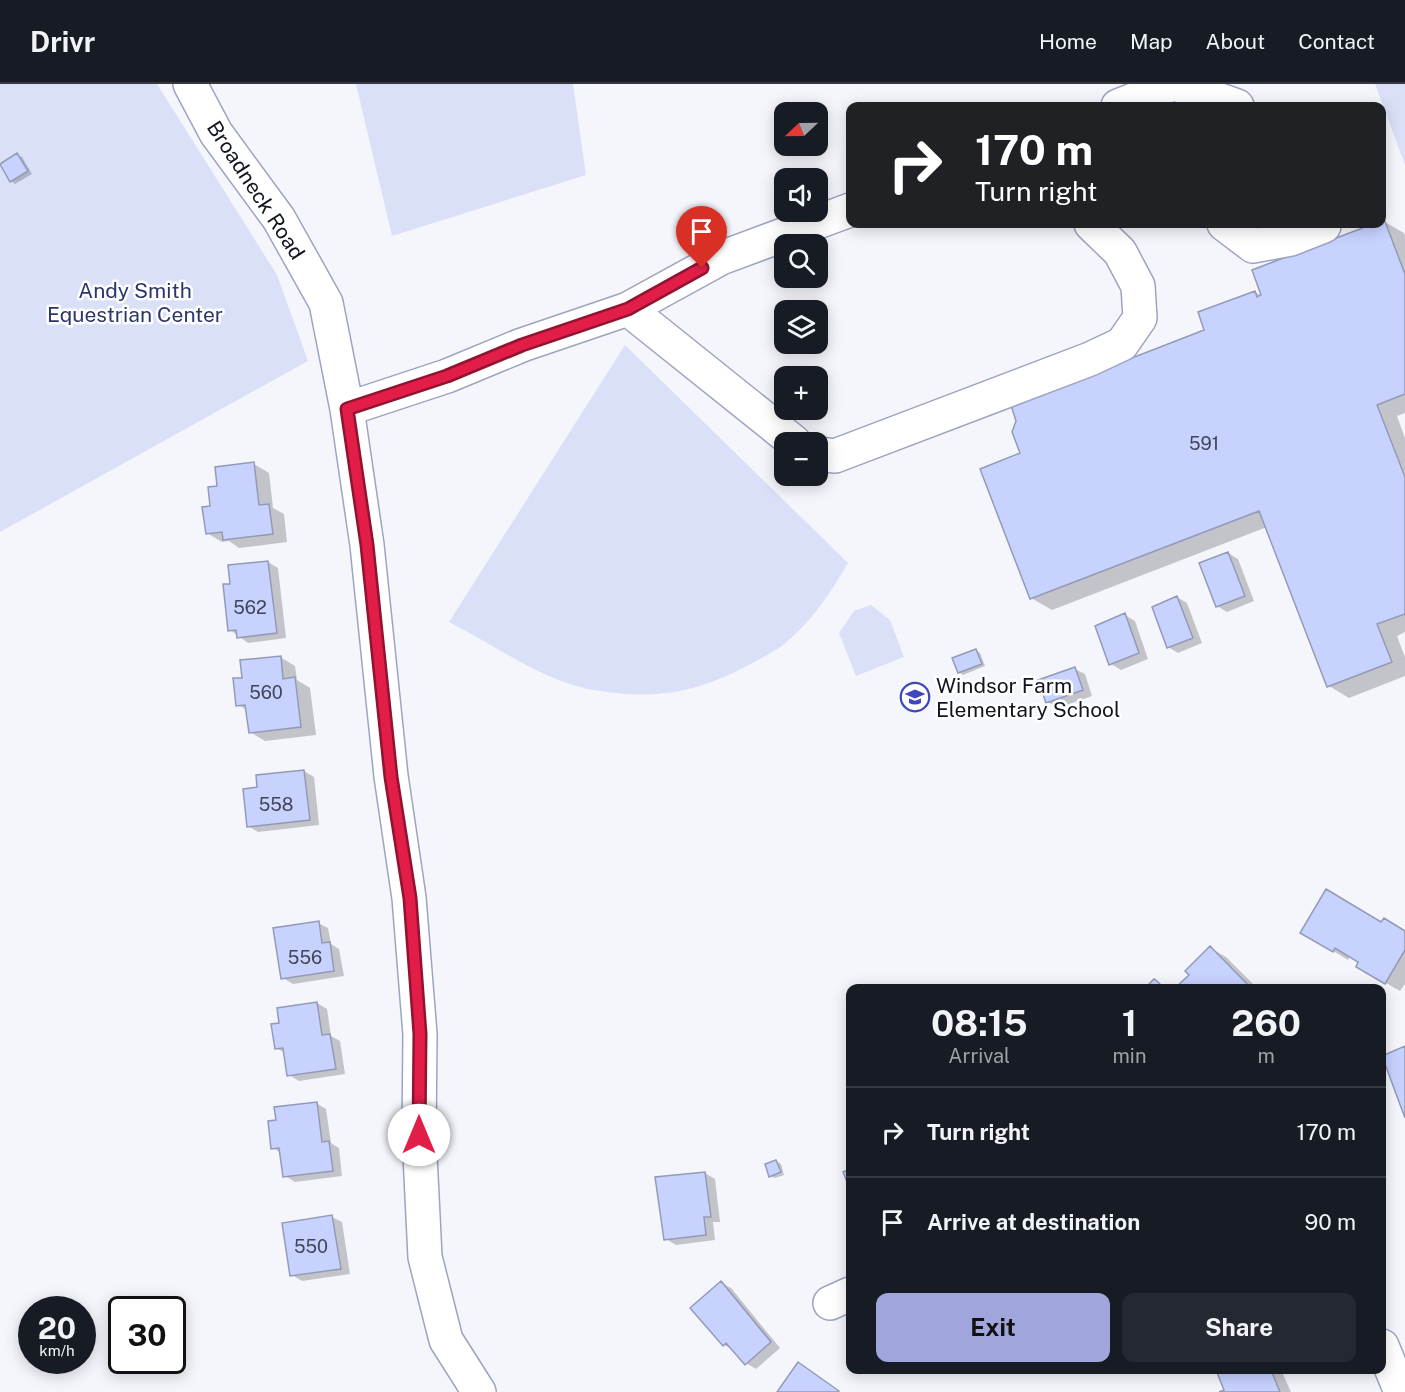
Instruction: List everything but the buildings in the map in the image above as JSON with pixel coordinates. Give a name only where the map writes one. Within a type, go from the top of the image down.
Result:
[{"type":"street","name":"Broadneck Road","points":[[190,84],[216,133],[279,219],[327,303],[347,409],[367,545],[391,777],[410,898],[420,1034],[419,1135],[425,1257],[446,1340],[479,1392]]},
{"type":"street","points":[[1128,102],[1174,84],[1226,102]]},
{"type":"street","points":[[347,409],[447,376],[522,345],[628,309],[721,258],[846,211]]},
{"type":"street","points":[[828,455],[835,456],[1090,359],[1122,344],[1140,318],[1138,286],[1120,252],[1095,228]]},
{"type":"street","points":[[1229,228],[1253,246],[1291,239],[1319,228]]},
{"type":"street","points":[[628,309],[782,432]]},
{"type":"street","points":[[1386,1356],[1401,1392]]},
{"type":"green space","name":"Andy Smith Equestrian Center","points":[[0,84],[157,84],[277,275],[308,361],[0,532]]},
{"type":"green space","points":[[356,84],[573,84],[586,175],[392,236]]},
{"type":"green space","points":[[1375,84],[1405,84],[1405,165],[1386,114],[1386,102],[1382,102]]},
{"type":"green space","points":[[625,345],[848,563],[811,617],[783,645],[720,679],[666,693],[628,694],[583,688],[529,667],[449,622]]},
{"type":"green space","points":[[871,605],[890,620],[904,657],[856,676],[839,633],[854,611]]},
{"type":"place","name":"Windsor Farm Elementary School","points":[[915,697]]},
{"type":"route","points":[[419,1135],[420,1034],[410,898],[391,777],[367,545],[347,409],[447,376],[522,345],[628,309],[702,268]]}]
